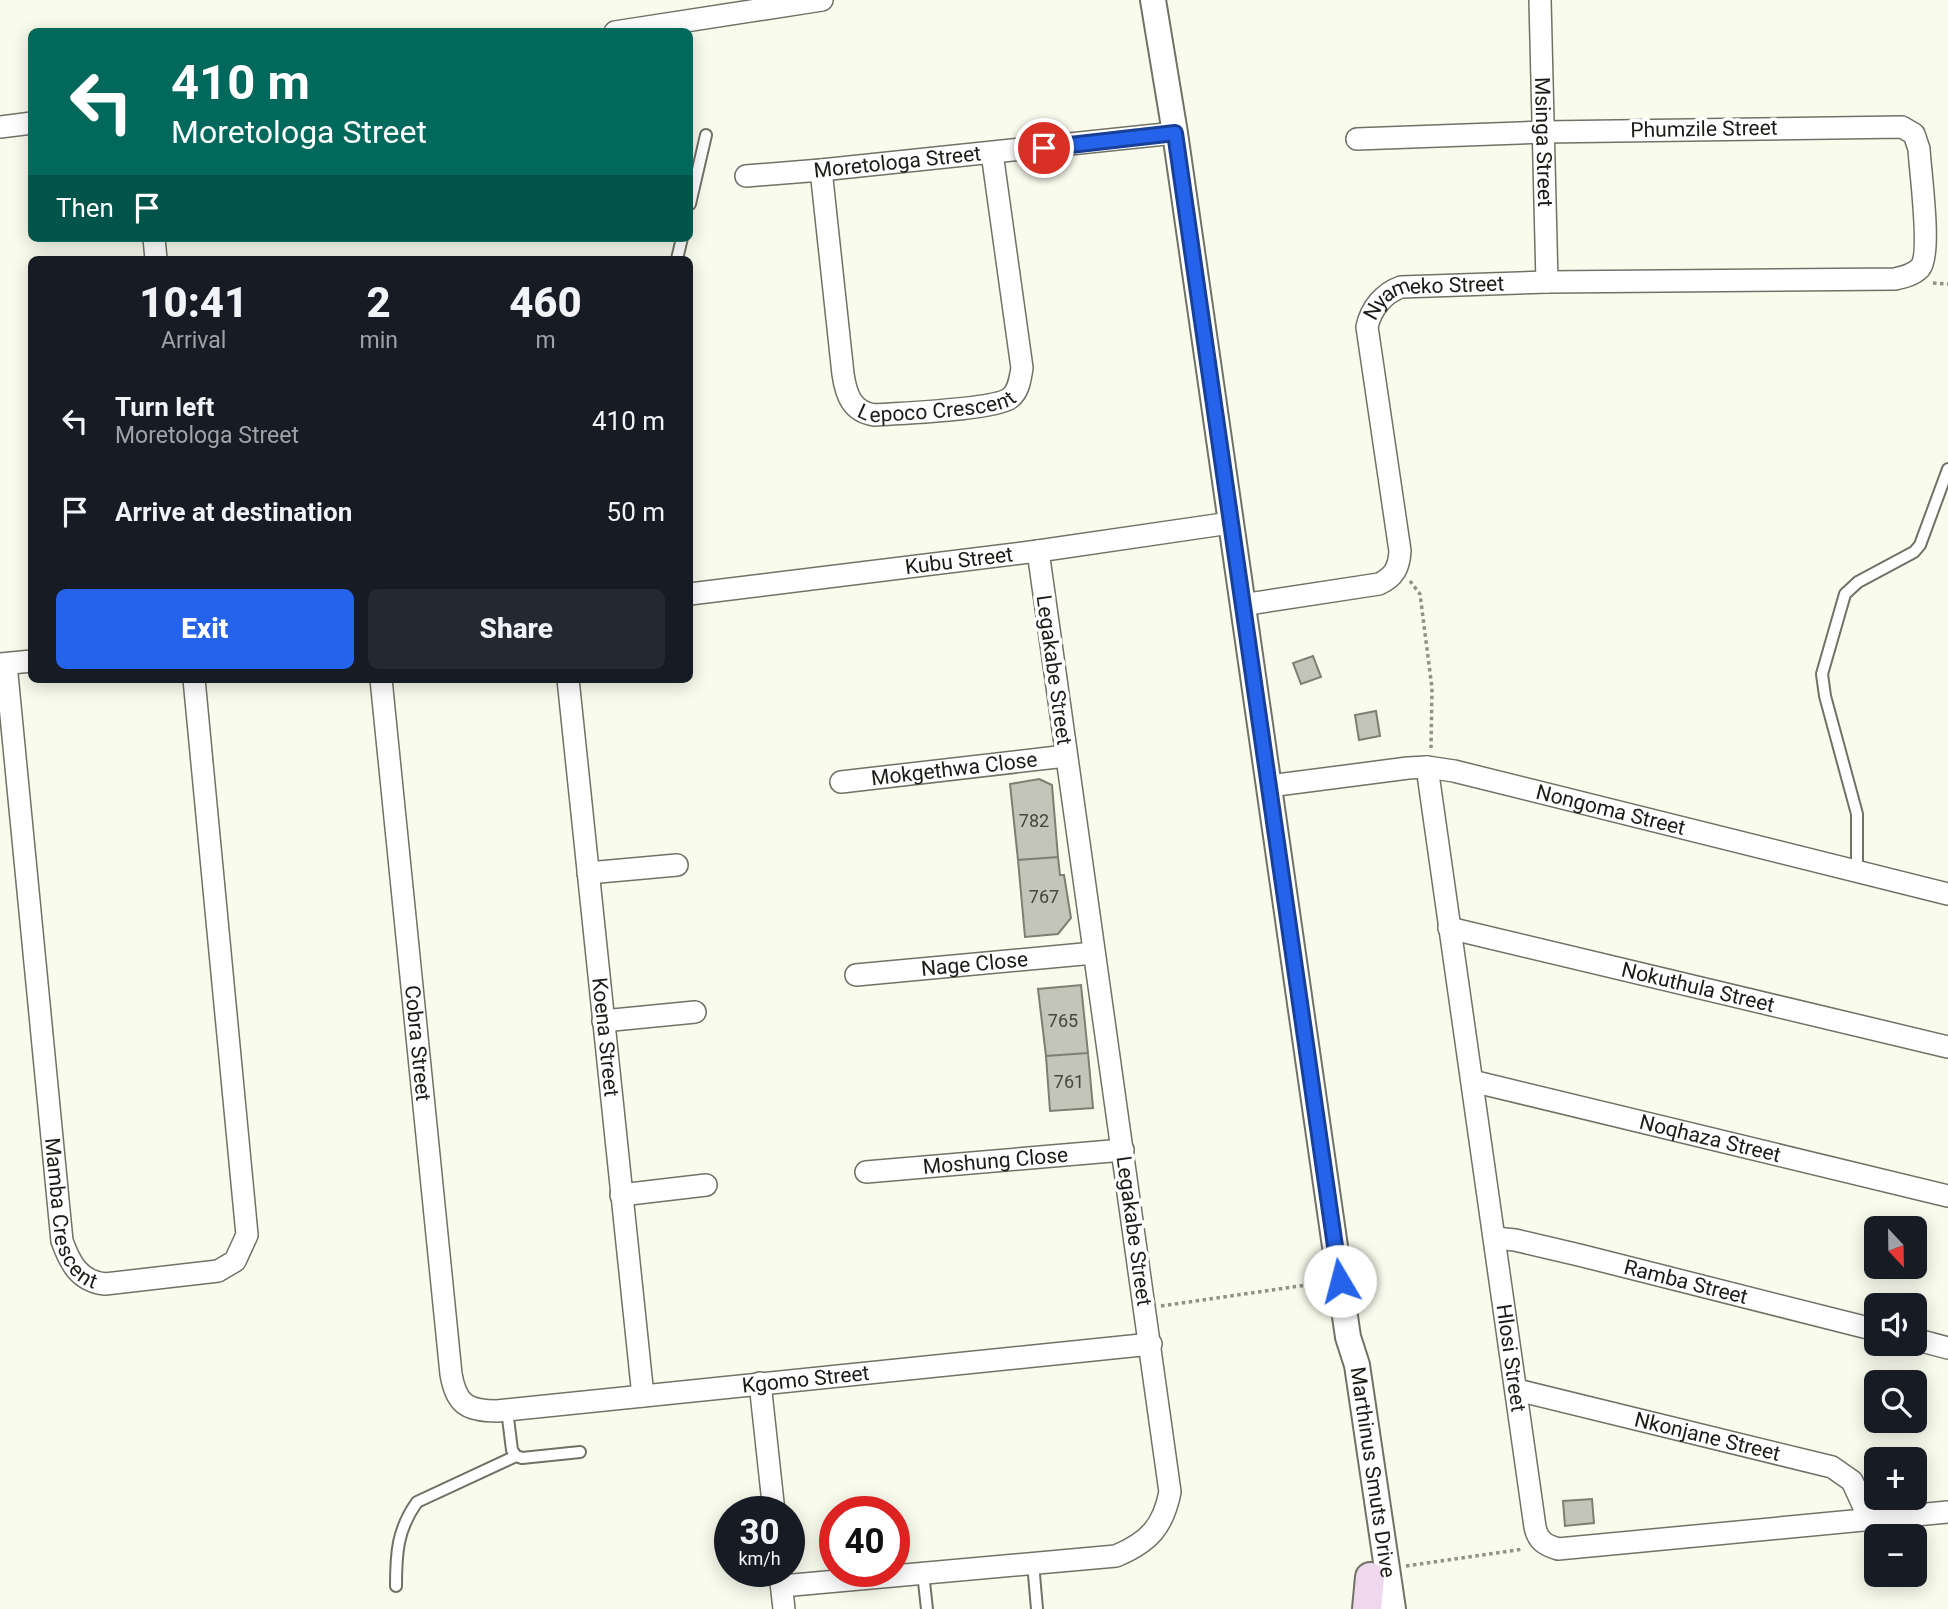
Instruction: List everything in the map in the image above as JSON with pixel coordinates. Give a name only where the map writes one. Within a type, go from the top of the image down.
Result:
[{"type":"main road","points":[[1367,1609],[1378,1573]]},
{"type":"street","points":[[641,28],[822,0]]},
{"type":"street","name":"Marthinus Smuts Drive","points":[[1153,0],[1175,133],[1348,1337],[1344,1347],[1378,1573],[1375,1609]]},
{"type":"street","name":"Msinga Street","points":[[1540,0],[1547,282]]},
{"type":"street","points":[[0,127],[28,124]]},
{"type":"street","name":"Phumzile Street","points":[[1357,139],[1544,132],[1902,127],[1914,134],[1919,149],[1926,248],[1920,268]]},
{"type":"street","name":"Moretologa Street","points":[[746,176],[1175,133]]},
{"type":"street","name":"Lepoco Crescent","points":[[821,170],[843,374],[848,396],[853,404],[862,412],[875,415],[993,405],[1011,397],[1016,391],[1022,368],[992,153]]},
{"type":"street","name":"Nyameko Street","points":[[1399,566],[1400,551],[1367,327],[1371,314],[1384,297],[1401,287],[1547,282],[1895,279],[1906,277],[1920,268]]},
{"type":"street","name":"Kubu Street","points":[[693,594],[1038,551],[1230,523]]},
{"type":"street","name":"Legakabe Street","points":[[805,1578],[923,1573],[1116,1556],[1147,1539],[1159,1525],[1166,1510],[1170,1492],[1146,1309],[1038,551]]},
{"type":"street","points":[[1242,605],[1379,584],[1388,580],[1399,566]]},
{"type":"street","points":[[3,664],[28,661]]},
{"type":"street","name":"Mamba Crescent","points":[[3,664],[62,1241],[78,1273],[88,1280],[105,1284],[218,1271],[235,1261],[247,1235],[194,683]]},
{"type":"street","name":"Cobra Street","points":[[381,683],[451,1374],[455,1393],[464,1404]]},
{"type":"street","name":"Koena Street","points":[[568,683],[643,1396]]},
{"type":"street","name":"Mokgethwa Close","points":[[841,782],[1066,756]]},
{"type":"street","name":"Nongoma Street","points":[[1269,786],[1429,767],[1948,894]]},
{"type":"street","name":"Hlosi Street","points":[[1429,767],[1449,928],[1535,1527],[1542,1542]]},
{"type":"street","points":[[588,873],[677,865]]},
{"type":"street","name":"Nokuthula Street","points":[[1449,928],[1948,1046]]},
{"type":"street","name":"Nage Close","points":[[856,975],[1094,953]]},
{"type":"street","points":[[603,1021],[695,1012]]},
{"type":"street","name":"Noqhaza Street","points":[[1472,1080],[1948,1196]]},
{"type":"street","name":"Moshung Close","points":[[866,1172],[1123,1150]]},
{"type":"street","points":[[621,1195],[706,1185]]},
{"type":"street","name":"Ramba Street","points":[[1495,1238],[1566,1252],[1864,1327]]},
{"type":"street","points":[[1927,1342],[1948,1348]]},
{"type":"street","name":"Kgomo Street","points":[[464,1404],[478,1410],[507,1410],[1150,1344]]},
{"type":"street","points":[[760,1383],[772,1496]]},
{"type":"street","name":"Nkonjane Street","points":[[1517,1390],[1832,1467],[1852,1481],[1869,1518]]},
{"type":"street","points":[[1542,1542],[1558,1549],[1948,1512]]},
{"type":"street","name":"Marthinus Smuts Drive","points":[[1378,1573],[1393,1609]]},
{"type":"street","points":[[782,1587],[784,1609]]},
{"type":"lane","points":[[693,191],[706,135]]},
{"type":"lane","points":[[1857,871],[1856,806],[1825,696],[1822,674],[1845,594],[1858,582],[1914,552],[1920,545],[1948,469]]},
{"type":"lane","points":[[507,1410],[512,1450],[516,1456],[522,1458],[580,1452]]},
{"type":"lane","points":[[396,1586],[396,1549],[409,1512],[417,1502],[516,1456]]},
{"type":"lane","points":[[1032,1563],[1037,1609]]},
{"type":"lane","points":[[923,1573],[927,1609]]},
{"type":"path","points":[[1399,566],[1420,594],[1432,688],[1429,767]]},
{"type":"path","points":[[1146,1309],[1340,1281]]},
{"type":"path","points":[[1378,1573],[1530,1548],[1542,1542]]},
{"type":"building","points":[[1313,656],[1321,677],[1301,684],[1293,663]]},
{"type":"building","points":[[1376,711],[1380,736],[1359,740],[1355,715]]},
{"type":"building","points":[[1039,779],[1052,785],[1058,857],[1018,860],[1010,784]]},
{"type":"building","points":[[1058,857],[1060,875],[1064,875],[1071,918],[1058,934],[1025,937],[1018,860]]},
{"type":"building","points":[[1081,985],[1088,1053],[1046,1056],[1038,989]]},
{"type":"building","points":[[1088,1053],[1093,1108],[1050,1111],[1046,1056]]},
{"type":"building","points":[[1592,1499],[1594,1523],[1565,1526],[1563,1501]]},
{"type":"route","points":[[1044,148],[1175,133],[1340,1281]]}]
